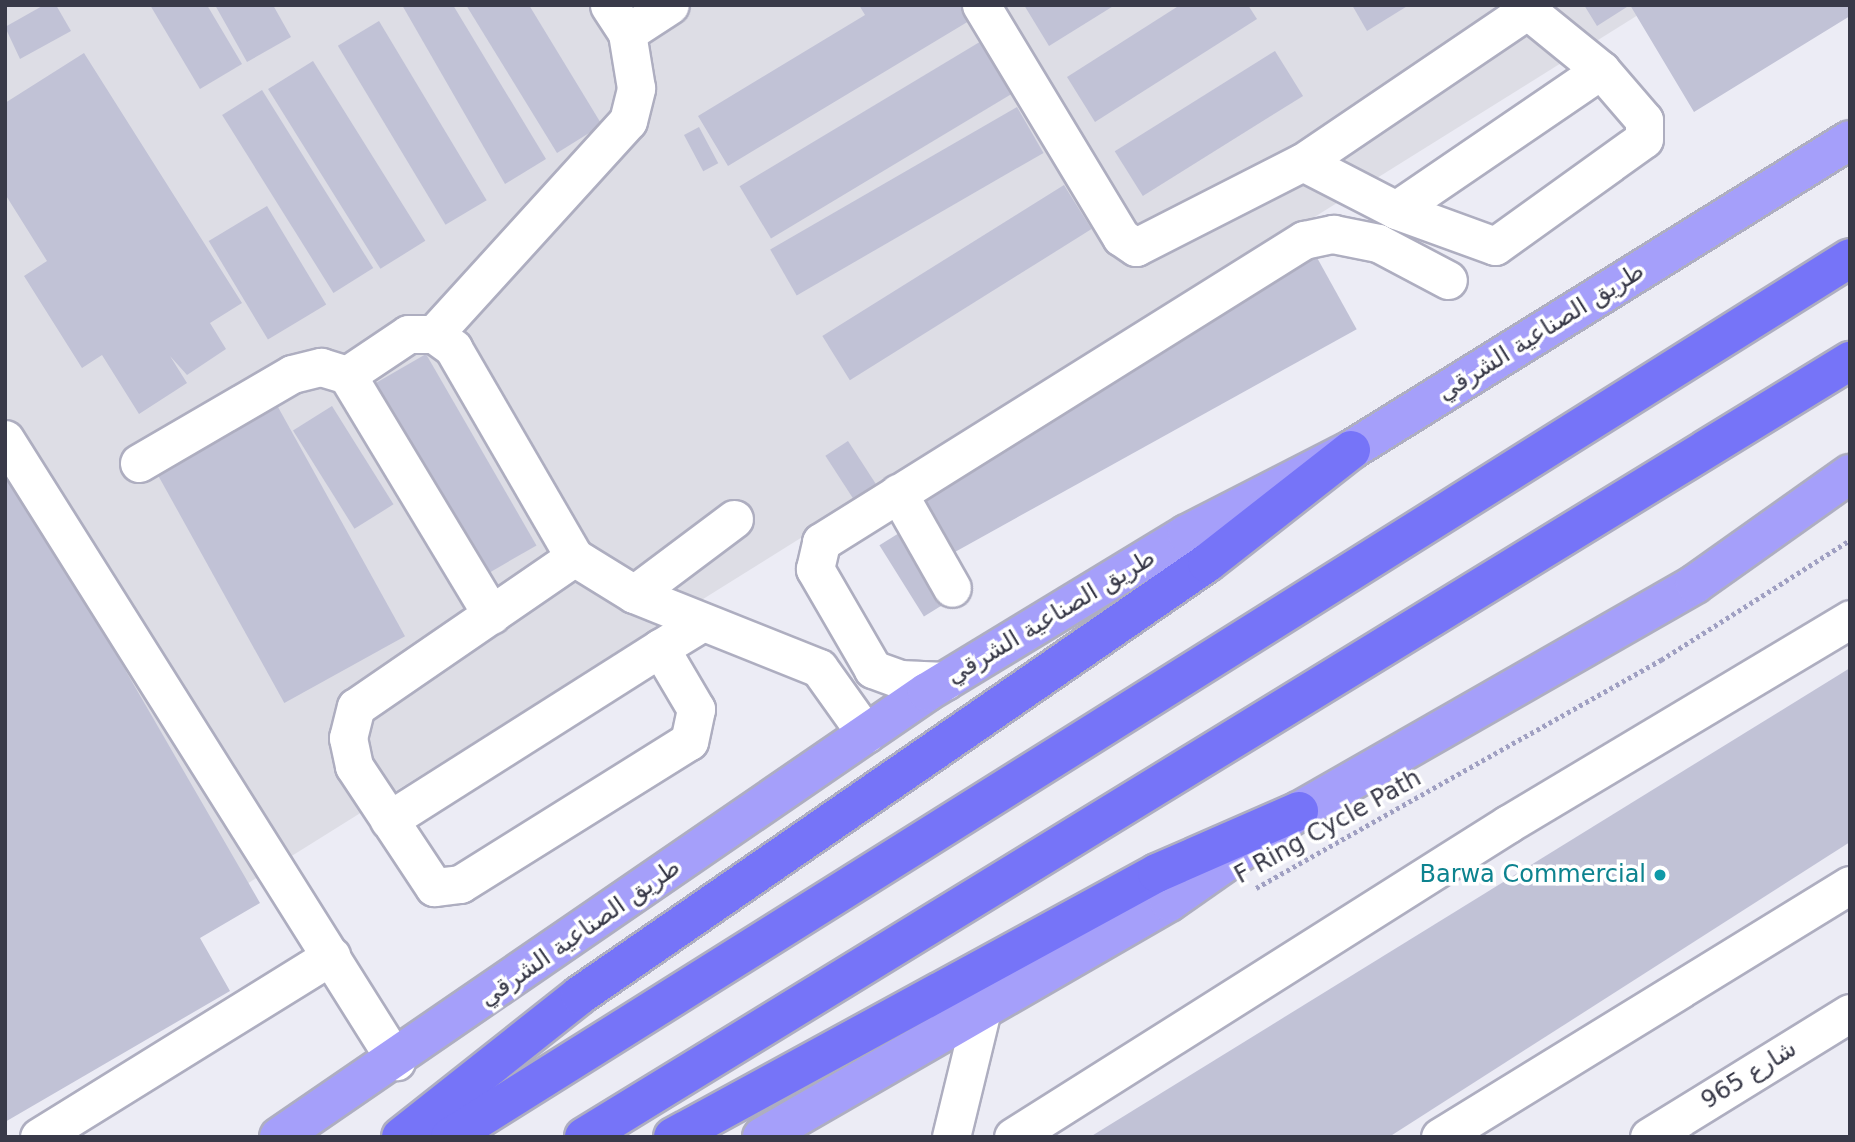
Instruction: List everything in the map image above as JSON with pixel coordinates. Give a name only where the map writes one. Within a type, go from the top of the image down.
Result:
[{"type":"highway","points":[[450,1137],[1850,258]]},
{"type":"highway","points":[[584,1137],[1311,697],[1850,361]]},
{"type":"highway","points":[[401,1137],[580,995],[1207,563],[1351,450]]},
{"type":"highway","points":[[673,1137],[1157,873],[1298,811]]},
{"type":"main road","name":"طريق الصناعية الشرقي","points":[[279,1137],[396,1061],[945,681],[1187,534],[1351,450],[1850,140]]},
{"type":"main road","points":[[762,1137],[1169,902],[1298,811],[1695,584],[1850,474]]},
{"type":"street","points":[[434,334],[628,121],[636,88],[618,19],[670,5]]},
{"type":"street","points":[[981,5],[1121,237],[1136,247],[1303,162],[1523,13],[1532,14],[1601,70],[1644,120],[1644,139],[1504,240],[1486,246],[1396,210],[1303,162]]},
{"type":"street","points":[[1396,210],[1601,70]]},
{"type":"street","points":[[945,681],[900,680],[873,669],[815,569],[821,542],[1304,240],[1333,234],[1378,243],[1448,280]]},
{"type":"street","points":[[347,375],[408,334],[434,334],[453,348],[574,557],[634,594],[819,668],[866,734]]},
{"type":"street","points":[[139,463],[292,374],[321,367],[347,375],[492,615]]},
{"type":"street","points":[[5,439],[396,1061]]},
{"type":"street","points":[[898,494],[952,588]]},
{"type":"street","points":[[634,594],[734,519]]},
{"type":"street","points":[[574,557],[356,707],[348,738],[354,766],[434,887],[460,884],[689,741],[696,709],[660,649]]},
{"type":"street","points":[[1013,1137],[1508,824],[1850,619]]},
{"type":"street","points":[[389,820],[701,623]]},
{"type":"street","points":[[1440,1137],[1850,885]]},
{"type":"street","points":[[38,1137],[331,956]]},
{"type":"street","points":[[951,1137],[982,1010]]},
{"type":"street","name":"شارع 965","points":[[1649,1137],[1850,1013]]},
{"type":"path","name":"F Ring Cycle Path","points":[[1242,896],[1661,660],[1850,540]]},
{"type":"shaded area","points":[[5,5],[1654,5],[5,1035]]},
{"type":"building","points":[[44,5],[56,5],[71,31],[20,59],[5,27]]},
{"type":"building","points":[[150,5],[207,5],[242,64],[200,89]]},
{"type":"building","points":[[215,5],[273,5],[291,37],[247,62]]},
{"type":"building","points":[[402,5],[453,5],[546,159],[505,184]]},
{"type":"building","points":[[466,5],[529,5],[602,125],[557,153]]},
{"type":"building","points":[[859,5],[966,5],[974,18],[728,166],[698,116],[865,15]]},
{"type":"building","points":[[1024,5],[1115,5],[1049,46]]},
{"type":"building","points":[[1180,5],[1248,5],[1257,19],[1095,122],[1067,77]]},
{"type":"building","points":[[1352,5],[1409,5],[1367,31]]},
{"type":"building","points":[[1584,5],[1630,5],[1597,26]]},
{"type":"building","points":[[1630,5],[1850,5],[1850,16],[1694,112]]},
{"type":"building","points":[[379,21],[487,200],[445,225],[338,46]]},
{"type":"building","points":[[983,40],[1014,92],[771,239],[740,186]]},
{"type":"building","points":[[1275,51],[1303,96],[1143,196],[1115,151]]},
{"type":"building","points":[[84,53],[242,303],[210,323],[226,349],[187,375],[170,356],[187,383],[139,414],[102,355],[82,368],[24,276],[47,261],[5,194],[5,103]]},
{"type":"building","points":[[313,61],[425,241],[380,269],[268,89]]},
{"type":"building","points":[[262,90],[373,268],[333,293],[222,115]]},
{"type":"building","points":[[1017,107],[1044,153],[797,295],[770,250]]},
{"type":"building","points":[[699,127],[718,163],[703,171],[684,135]]},
{"type":"building","points":[[1064,185],[1092,229],[850,380],[822,336]]},
{"type":"building","points":[[267,206],[326,305],[268,340],[209,241]]},
{"type":"building","points":[[1315,254],[1357,329],[951,554],[909,479]]},
{"type":"building","points":[[426,354],[536,545],[485,575],[374,384]]},
{"type":"building","points":[[332,406],[393,504],[354,529],[293,430]]},
{"type":"building","points":[[278,407],[405,636],[284,703],[157,474]]},
{"type":"building","points":[[848,441],[878,488],[856,503],[825,456]]},
{"type":"building","points":[[5,462],[260,903],[200,938],[230,991],[5,1122]]},
{"type":"building","points":[[904,530],[949,601],[924,617],[879,545]]},
{"type":"building","name":"Barwa Commercial","points":[[1850,668],[1850,842],[1389,1137],[1090,1137]]},
{"type":"place","name":"Barwa Commercial","points":[[1660,875]]}]
